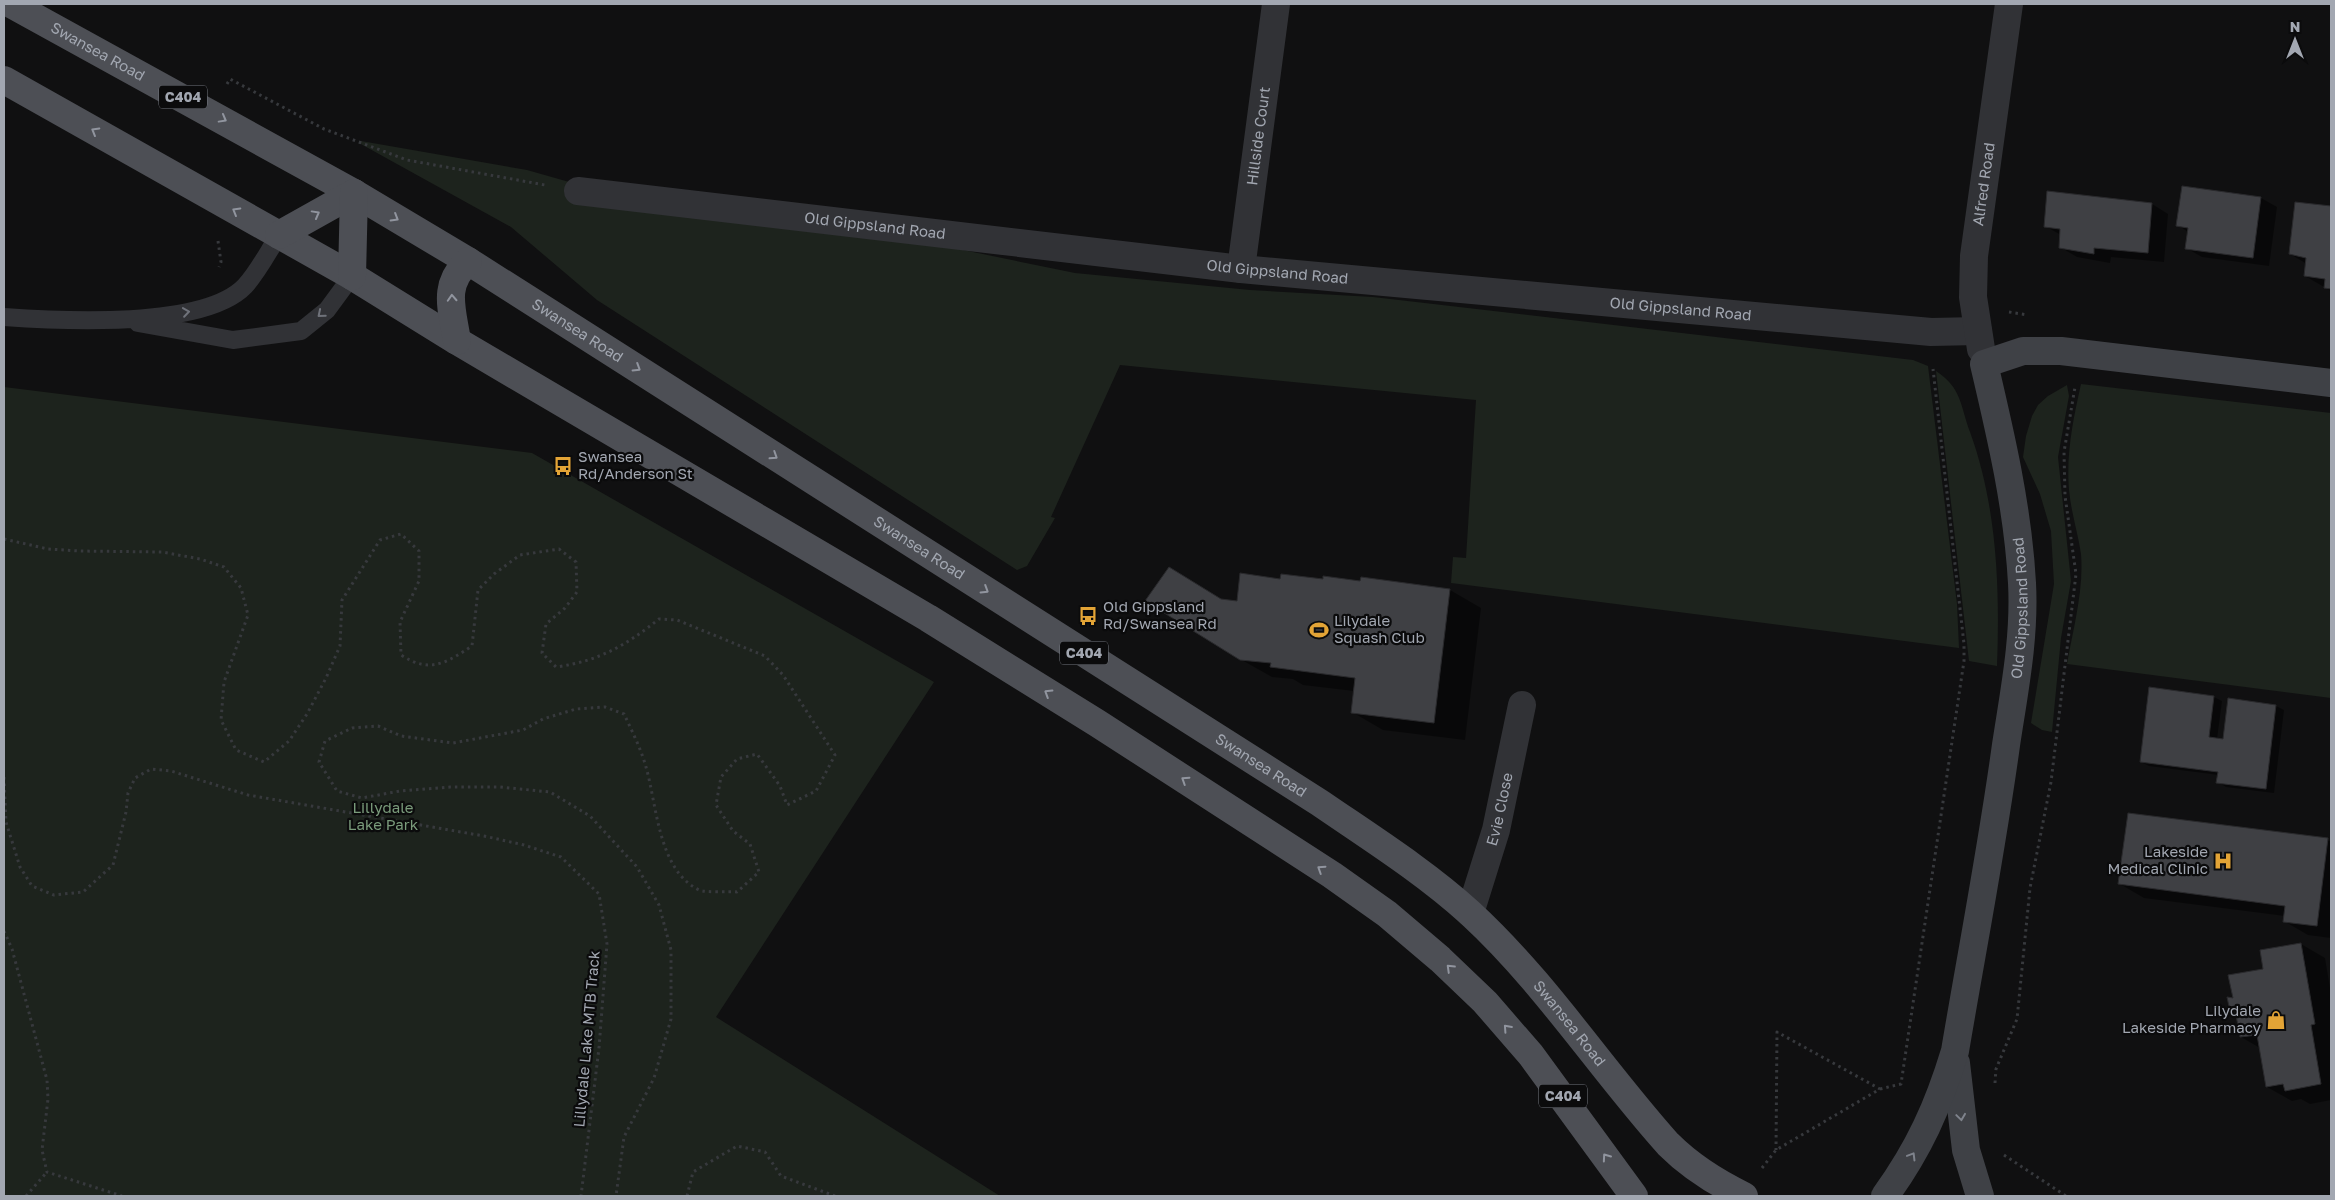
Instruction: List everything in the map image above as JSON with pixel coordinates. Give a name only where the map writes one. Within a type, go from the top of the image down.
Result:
[{"type":"main road","name":"Swansea Road","points":[[11,4],[211,112],[354,193],[468,261],[1320,803],[1415,869],[1470,913],[1517,960],[1565,1016],[1668,1144],[1685,1161],[1744,1196]]},
{"type":"main road","name":"C404","points":[[4,80],[352,276],[457,341],[928,618],[1332,876],[1387,914],[1459,977],[1532,1055],[1634,1196]]},
{"type":"main road","points":[[279,235],[354,193]]},
{"type":"main road","points":[[352,276],[354,193]]},
{"type":"main road","points":[[457,341],[450,295],[453,279],[468,261]]},
{"type":"main road","points":[[1984,364],[2024,351],[2061,351],[2331,383]]},
{"type":"main road","name":"Old Gippsland Road","points":[[1885,1196],[1908,1163],[1926,1131],[1944,1087],[1955,1052],[2000,793],[2022,626],[2022,584],[2014,505],[1984,364]]},
{"type":"main road","name":"Old Gippsland Road","points":[[1955,1052],[1964,1136],[1972,1172],[1980,1196]]},
{"type":"street","name":"Hillside Court","points":[[1241,269],[1276,4]]},
{"type":"street","name":"Alfred Road","points":[[1984,364],[1973,297],[1974,256],[2008,4]]},
{"type":"street","name":"Old Gippsland Road","points":[[578,191],[1241,269],[1931,332],[1978,331]]},
{"type":"street","name":"Evie Close","points":[[1470,913],[1496,830],[1522,705]]},
{"type":"lane","points":[[4,317],[121,319],[192,312],[222,302],[244,286],[279,235]]},
{"type":"lane","points":[[121,319],[233,340],[301,331],[327,310],[352,276]]},
{"type":"path","points":[[211,112],[230,79],[324,129],[407,160],[578,191]]},
{"type":"path","points":[[215,274],[221,262],[217,239]]},
{"type":"path","points":[[1880,1089],[1777,1032],[1776,1150],[1880,1089],[1901,1084],[1964,661],[1964,644],[1933,369]]},
{"type":"path","points":[[1995,1087],[1996,1069],[2017,1019],[2030,888],[2051,782],[2076,574],[2065,496],[2064,452],[2076,384]]},
{"type":"path","points":[[4,539],[56,549],[162,552],[224,567],[241,588],[248,615],[224,682],[220,720],[236,750],[264,762],[289,741],[307,714],[326,678],[340,646],[342,600],[360,569],[380,540],[401,534],[419,551],[419,581],[400,622],[401,654],[414,663],[444,664],[472,646],[478,590],[494,574],[520,555],[559,548],[576,562],[578,592],[565,608],[546,624],[542,653],[556,667],[604,656],[634,640],[658,619],[677,620],[765,656],[783,675],[835,755],[816,791],[787,806],[780,786],[757,754],[736,759],[721,777],[716,806],[734,830],[750,844],[760,872],[736,892],[699,890],[675,870],[654,807],[646,768],[634,734],[624,714],[605,706],[576,709],[543,719],[523,730],[453,743],[401,736],[378,726],[352,728],[324,741],[319,762],[337,791],[362,798],[400,791],[450,787],[500,787],[550,792],[590,816],[637,867],[658,905],[671,950],[671,1019],[654,1078],[624,1137],[616,1196]]},
{"type":"path","name":"Lillydale Lake MTB Track","points":[[4,777],[6,822],[20,867],[32,886],[54,895],[83,892],[113,864],[126,812],[128,793],[135,778],[151,769],[171,771],[248,795],[484,836],[524,845],[561,858],[599,894],[607,944],[599,1048],[581,1196]]},
{"type":"path","points":[[4,930],[12,949],[47,1080],[48,1099],[42,1150],[47,1172]]},
{"type":"path","points":[[687,1196],[693,1172],[736,1146],[765,1152],[781,1176],[835,1196]]},
{"type":"path","points":[[26,1196],[47,1172]]},
{"type":"path","points":[[47,1172],[122,1196]]},
{"type":"green space","points":[[361,141],[527,170],[615,195],[856,228],[1075,273],[1250,290],[1373,297],[1913,360],[1928,366],[1957,604],[1959,648],[1451,583],[1453,557],[1466,558],[1476,400],[1120,365],[1051,517],[1055,518],[1027,566],[1017,570],[597,300],[511,227],[359,143]]},
{"type":"green space","points":[[1936,371],[1951,384],[1959,398],[1979,460],[1986,489],[1995,548],[1997,577],[1997,666],[1969,661]]},
{"type":"green space","points":[[2081,384],[2331,413],[2331,698],[2067,664],[2082,568],[2068,477],[2071,437]]},
{"type":"green space","points":[[2067,385],[2069,396],[2058,457],[2071,581],[2061,638],[2052,732],[2042,730],[2031,723],[2054,584],[2051,531],[2040,494],[2023,457],[2026,436],[2032,416],[2038,405],[2048,396]]},
{"type":"green space","name":"Lillydale Lake Park","points":[[4,387],[532,453],[934,682],[716,1017],[1000,1196],[4,1196]]},
{"type":"building","points":[[2182,186],[2261,197],[2253,258],[2185,249],[2188,228],[2176,226]]},
{"type":"building","points":[[2047,191],[2152,203],[2148,253],[2094,248],[2094,254],[2059,248],[2060,229],[2044,227]]},
{"type":"building","points":[[2295,202],[2331,206],[2331,289],[2324,288],[2325,279],[2304,276],[2306,258],[2289,254]]},
{"type":"building","name":"Lilydale Squash Club","points":[[1169,567],[1221,599],[1237,601],[1240,573],[1280,579],[1281,574],[1323,579],[1323,576],[1360,581],[1361,577],[1450,589],[1434,723],[1351,713],[1355,678],[1270,667],[1271,663],[1240,660],[1145,601]]},
{"type":"building","points":[[2149,687],[2214,696],[2209,737],[2223,739],[2228,698],[2276,705],[2266,789],[2216,783],[2218,772],[2140,762]]},
{"type":"building","name":"Lakeside Medical Clinic","points":[[2128,813],[2328,838],[2317,926],[2283,922],[2285,906],[2118,884]]},
{"type":"building","name":"Lilydale Lakeside Pharmacy","points":[[2301,943],[2315,1024],[2311,1025],[2321,1084],[2285,1091],[2283,1084],[2266,1087],[2257,1035],[2240,1037],[2236,1015],[2231,1016],[2227,997],[2233,998],[2228,975],[2263,969],[2260,950]]},
{"type":"place","name":"Swansea Rd/Anderson St","points":[[563,466]]},
{"type":"place","name":"Old Gippsland Rd/Swansea Rd","points":[[1088,616]]},
{"type":"place","name":"Lilydale Squash Club","points":[[1319,630]]},
{"type":"place","name":"Lakeside Medical Clinic","points":[[2223,861]]},
{"type":"place","name":"Lilydale Lakeside Pharmacy","points":[[2276,1020]]}]
